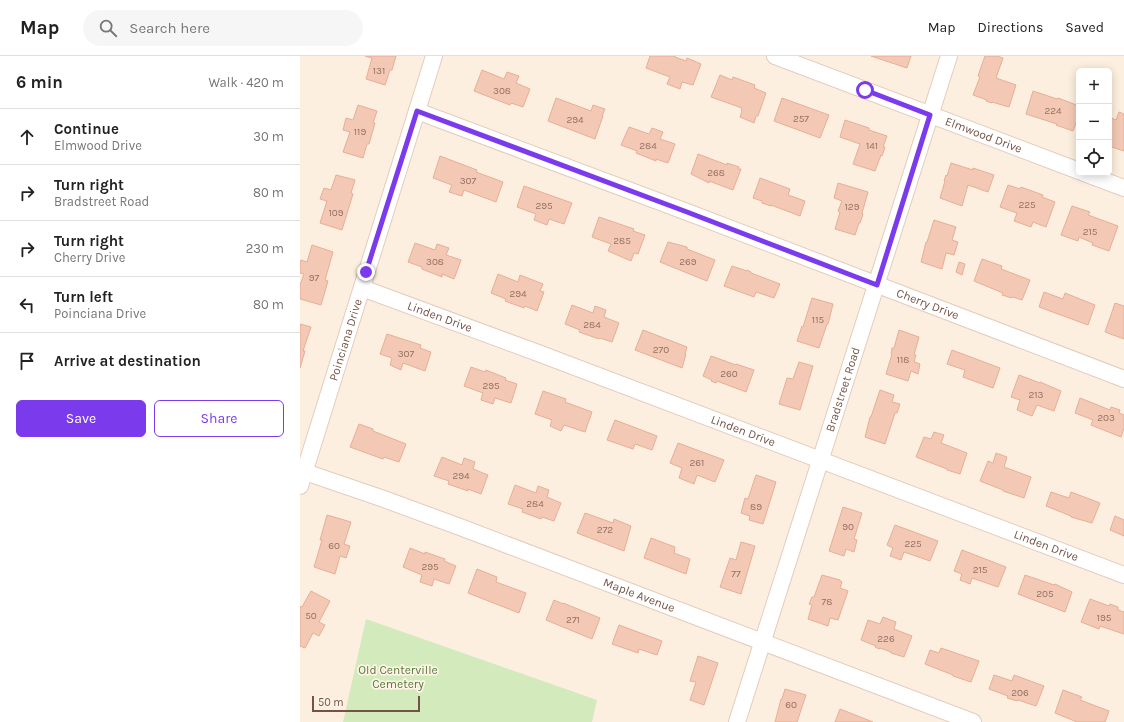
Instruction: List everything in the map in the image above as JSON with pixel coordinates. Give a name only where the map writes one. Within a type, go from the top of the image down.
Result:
[{"type":"street","name":"Poinciana Drive","points":[[302,479],[434,56]]},
{"type":"street","name":"Elmwood Drive","points":[[775,56],[1076,170]]},
{"type":"street","name":"Bradstreet Road","points":[[737,722],[949,56]]},
{"type":"street","name":"Cherry Drive","points":[[417,111],[687,212],[1124,379]]},
{"type":"street","points":[[1092,176],[1124,188]]},
{"type":"street","name":"Linden Drive","points":[[362,288],[552,358],[1124,575]]},
{"type":"street","name":"Maple Avenue","points":[[302,479],[381,498],[973,722]]},
{"type":"green space","name":"Old Centerville Cemetery","points":[[366,619],[597,700],[592,722],[343,722]]},
{"type":"building","points":[[365,56],[396,56],[392,70],[390,70],[385,85],[366,79],[372,58]]},
{"type":"building","points":[[650,56],[675,56],[686,61],[687,58],[701,64],[693,85],[682,82],[680,89],[667,84],[670,77],[646,68]]},
{"type":"building","points":[[871,56],[911,56],[907,68]]},
{"type":"building","points":[[985,56],[997,56],[1003,58],[996,78],[1016,85],[1009,107],[986,101],[987,100],[973,95],[980,77],[978,76]]},
{"type":"building","points":[[482,70],[504,79],[507,72],[519,76],[516,83],[530,89],[523,107],[511,103],[510,105],[474,91]]},
{"type":"building","points":[[720,75],[732,80],[733,77],[755,85],[754,88],[766,93],[754,123],[740,117],[742,108],[711,97]]},
{"type":"building","points":[[1033,91],[1076,105],[1076,123],[1073,131],[1026,114]]},
{"type":"building","points":[[556,98],[591,111],[593,105],[605,109],[595,139],[548,121]]},
{"type":"building","points":[[782,98],[829,115],[820,138],[774,121]]},
{"type":"building","points":[[358,105],[377,111],[369,144],[367,144],[363,158],[343,152],[350,132],[343,130],[346,118],[353,120]]},
{"type":"building","points":[[1119,112],[1124,114],[1124,151],[1112,147],[1112,118],[1116,120]]},
{"type":"building","points":[[845,120],[887,136],[883,147],[885,147],[882,156],[881,155],[875,171],[853,164],[860,144],[840,137]]},
{"type":"building","points":[[629,127],[649,134],[652,128],[663,132],[660,139],[675,144],[668,163],[656,159],[656,161],[621,145]]},
{"type":"building","points":[[698,154],[727,165],[727,163],[739,167],[738,169],[741,169],[733,190],[709,181],[709,183],[691,174]]},
{"type":"building","points":[[440,156],[503,182],[496,202],[464,190],[462,196],[449,192],[452,185],[433,178]]},
{"type":"building","points":[[951,163],[994,175],[988,192],[968,185],[962,206],[940,198],[944,181]]},
{"type":"building","points":[[336,175],[355,180],[351,193],[353,194],[342,230],[320,223],[327,201],[320,199],[324,188],[331,190]]},
{"type":"building","points":[[760,178],[790,189],[788,195],[805,201],[800,216],[762,203],[762,201],[753,198]]},
{"type":"building","points":[[838,183],[868,192],[863,214],[855,235],[835,229],[840,212],[838,211],[842,201],[834,198]]},
{"type":"building","points":[[1008,185],[1020,189],[1021,187],[1043,195],[1042,197],[1055,202],[1046,227],[1033,222],[1031,227],[1014,221],[1017,213],[1000,207]]},
{"type":"building","points":[[524,186],[572,203],[564,224],[549,219],[547,225],[534,220],[536,214],[517,207]]},
{"type":"building","points":[[1072,206],[1090,212],[1088,215],[1118,226],[1109,251],[1092,245],[1093,243],[1079,237],[1078,241],[1061,235]]},
{"type":"building","points":[[599,217],[634,229],[633,231],[645,235],[638,254],[634,253],[631,261],[608,251],[611,244],[592,237]]},
{"type":"building","points":[[934,220],[956,227],[952,240],[958,242],[954,255],[946,253],[942,269],[921,262]]},
{"type":"building","points":[[668,242],[687,247],[687,249],[715,260],[707,281],[660,262]]},
{"type":"building","points":[[415,243],[435,250],[437,244],[449,248],[446,255],[461,260],[454,279],[442,274],[442,277],[408,262]]},
{"type":"building","points":[[312,245],[333,252],[325,280],[328,281],[321,305],[300,299],[300,285],[304,274],[300,273],[300,263],[301,260],[307,262]]},
{"type":"building","points":[[982,259],[1002,266],[1001,269],[1030,280],[1022,300],[1002,295],[1003,293],[974,281]]},
{"type":"building","points":[[959,262],[965,264],[962,275],[956,272]]},
{"type":"building","points":[[732,266],[747,270],[780,284],[774,298],[756,292],[754,297],[724,286]]},
{"type":"building","points":[[498,274],[518,282],[520,275],[543,284],[540,291],[544,292],[537,311],[505,301],[506,299],[491,293]]},
{"type":"building","points":[[1044,292],[1063,299],[1065,293],[1095,305],[1088,325],[1039,307]]},
{"type":"building","points":[[812,298],[833,304],[828,324],[819,348],[797,341]]},
{"type":"building","points":[[1115,303],[1124,306],[1124,339],[1105,332]]},
{"type":"building","points":[[572,305],[593,313],[595,306],[606,310],[604,317],[619,323],[612,342],[579,332],[580,330],[565,324]]},
{"type":"building","points":[[300,324],[311,327],[303,351],[305,351],[300,368]]},
{"type":"building","points":[[643,330],[687,347],[682,368],[635,350]]},
{"type":"building","points":[[899,330],[919,337],[914,355],[916,355],[914,362],[920,364],[918,374],[911,371],[908,381],[886,374],[892,354],[892,348],[894,348]]},
{"type":"building","points":[[387,334],[421,345],[420,348],[431,352],[425,371],[403,363],[401,370],[390,365],[392,358],[380,354]]},
{"type":"building","points":[[952,350],[1000,368],[993,388],[963,377],[965,370],[947,364]]},
{"type":"building","points":[[711,356],[754,370],[746,392],[717,381],[716,383],[703,376]]},
{"type":"building","points":[[799,362],[813,366],[800,410],[779,404],[787,378],[793,379]]},
{"type":"building","points":[[471,367],[485,372],[486,370],[506,378],[505,380],[517,384],[511,403],[495,398],[493,404],[481,400],[483,393],[464,386]]},
{"type":"building","points":[[1019,375],[1061,391],[1054,411],[1037,405],[1032,416],[1017,410],[1020,400],[1011,397]]},
{"type":"building","points":[[880,390],[894,395],[892,402],[900,404],[897,413],[895,413],[885,444],[865,437],[870,417]]},
{"type":"building","points":[[543,391],[566,399],[565,402],[592,412],[585,432],[564,425],[561,431],[550,426],[552,420],[535,414]]},
{"type":"building","points":[[1080,398],[1110,410],[1111,407],[1120,410],[1119,413],[1124,415],[1124,428],[1121,437],[1091,425],[1093,420],[1075,413]]},
{"type":"building","points":[[615,420],[657,436],[652,450],[635,444],[633,449],[607,440]]},
{"type":"building","points":[[359,424],[406,444],[399,462],[384,457],[383,459],[350,447]]},
{"type":"building","points":[[934,432],[944,435],[941,443],[967,453],[960,474],[916,457],[924,437],[931,439]]},
{"type":"building","points":[[678,443],[724,460],[715,482],[697,475],[694,484],[679,478],[682,468],[670,463]]},
{"type":"building","points":[[996,453],[1007,457],[1004,467],[1031,477],[1024,498],[980,481],[988,461],[993,463]]},
{"type":"building","points":[[442,457],[462,465],[464,458],[475,462],[473,469],[488,475],[481,494],[448,484],[449,481],[434,476]]},
{"type":"building","points":[[756,475],[776,482],[763,524],[749,520],[750,516],[741,513],[745,498],[748,499]]},
{"type":"building","points":[[515,485],[536,493],[538,486],[549,490],[547,497],[561,503],[554,521],[542,517],[541,519],[522,512],[523,509],[508,504]]},
{"type":"building","points":[[1051,492],[1069,498],[1071,492],[1100,503],[1092,523],[1071,517],[1046,506]]},
{"type":"building","points":[[843,507],[862,513],[854,539],[857,540],[854,552],[846,549],[844,556],[829,551]]},
{"type":"building","points":[[585,513],[613,523],[614,519],[631,526],[624,551],[577,533]]},
{"type":"building","points":[[327,515],[351,522],[344,544],[350,546],[346,558],[340,556],[335,574],[314,567],[322,540],[320,540]]},
{"type":"building","points":[[1115,516],[1124,520],[1124,536],[1110,530]]},
{"type":"building","points":[[895,525],[938,541],[930,561],[904,552],[901,560],[890,556],[893,548],[887,545]]},
{"type":"building","points":[[651,538],[675,547],[674,553],[690,559],[686,574],[644,558]]},
{"type":"building","points":[[741,542],[755,546],[741,594],[720,587],[730,558],[736,560]]},
{"type":"building","points":[[410,548],[425,554],[425,552],[445,559],[444,561],[456,566],[449,584],[434,579],[432,586],[420,582],[422,575],[403,567]]},
{"type":"building","points":[[962,550],[1006,567],[998,587],[972,578],[970,584],[960,580],[962,574],[954,571]]},
{"type":"building","points":[[477,569],[497,577],[496,582],[526,593],[519,613],[468,593]]},
{"type":"building","points":[[822,575],[840,580],[842,582],[840,588],[848,591],[838,620],[830,618],[828,626],[808,619],[812,605],[809,604],[812,597],[814,597]]},
{"type":"building","points":[[1025,575],[1054,585],[1055,584],[1072,592],[1065,612],[1018,594]]},
{"type":"building","points":[[311,591],[330,601],[319,622],[325,625],[319,636],[313,633],[305,648],[300,646],[300,609]]},
{"type":"building","points":[[1090,599],[1109,606],[1110,604],[1118,607],[1118,610],[1124,612],[1124,634],[1100,626],[1099,629],[1081,622]]},
{"type":"building","points":[[554,600],[600,618],[592,639],[546,620]]},
{"type":"building","points":[[883,617],[896,622],[894,629],[912,636],[904,657],[880,648],[879,649],[875,647],[876,646],[861,640],[868,620],[880,624]]},
{"type":"building","points":[[619,625],[662,641],[657,655],[639,649],[638,653],[612,644]]},
{"type":"building","points":[[941,648],[979,661],[971,682],[925,664],[930,650],[939,653]]},
{"type":"building","points":[[698,656],[718,663],[704,705],[690,700],[696,682],[690,681]]},
{"type":"building","points":[[994,675],[1012,681],[1014,675],[1044,686],[1036,706],[1007,698],[1008,696],[989,689]]},
{"type":"building","points":[[785,689],[806,695],[797,722],[775,722]]},
{"type":"building","points":[[1063,690],[1082,697],[1080,700],[1109,711],[1105,722],[1077,722],[1055,713]]},
{"type":"building","points":[[840,709],[873,722],[835,722]]},
{"type":"route","points":[[366,272],[417,111],[877,285],[930,115],[865,90]]}]
